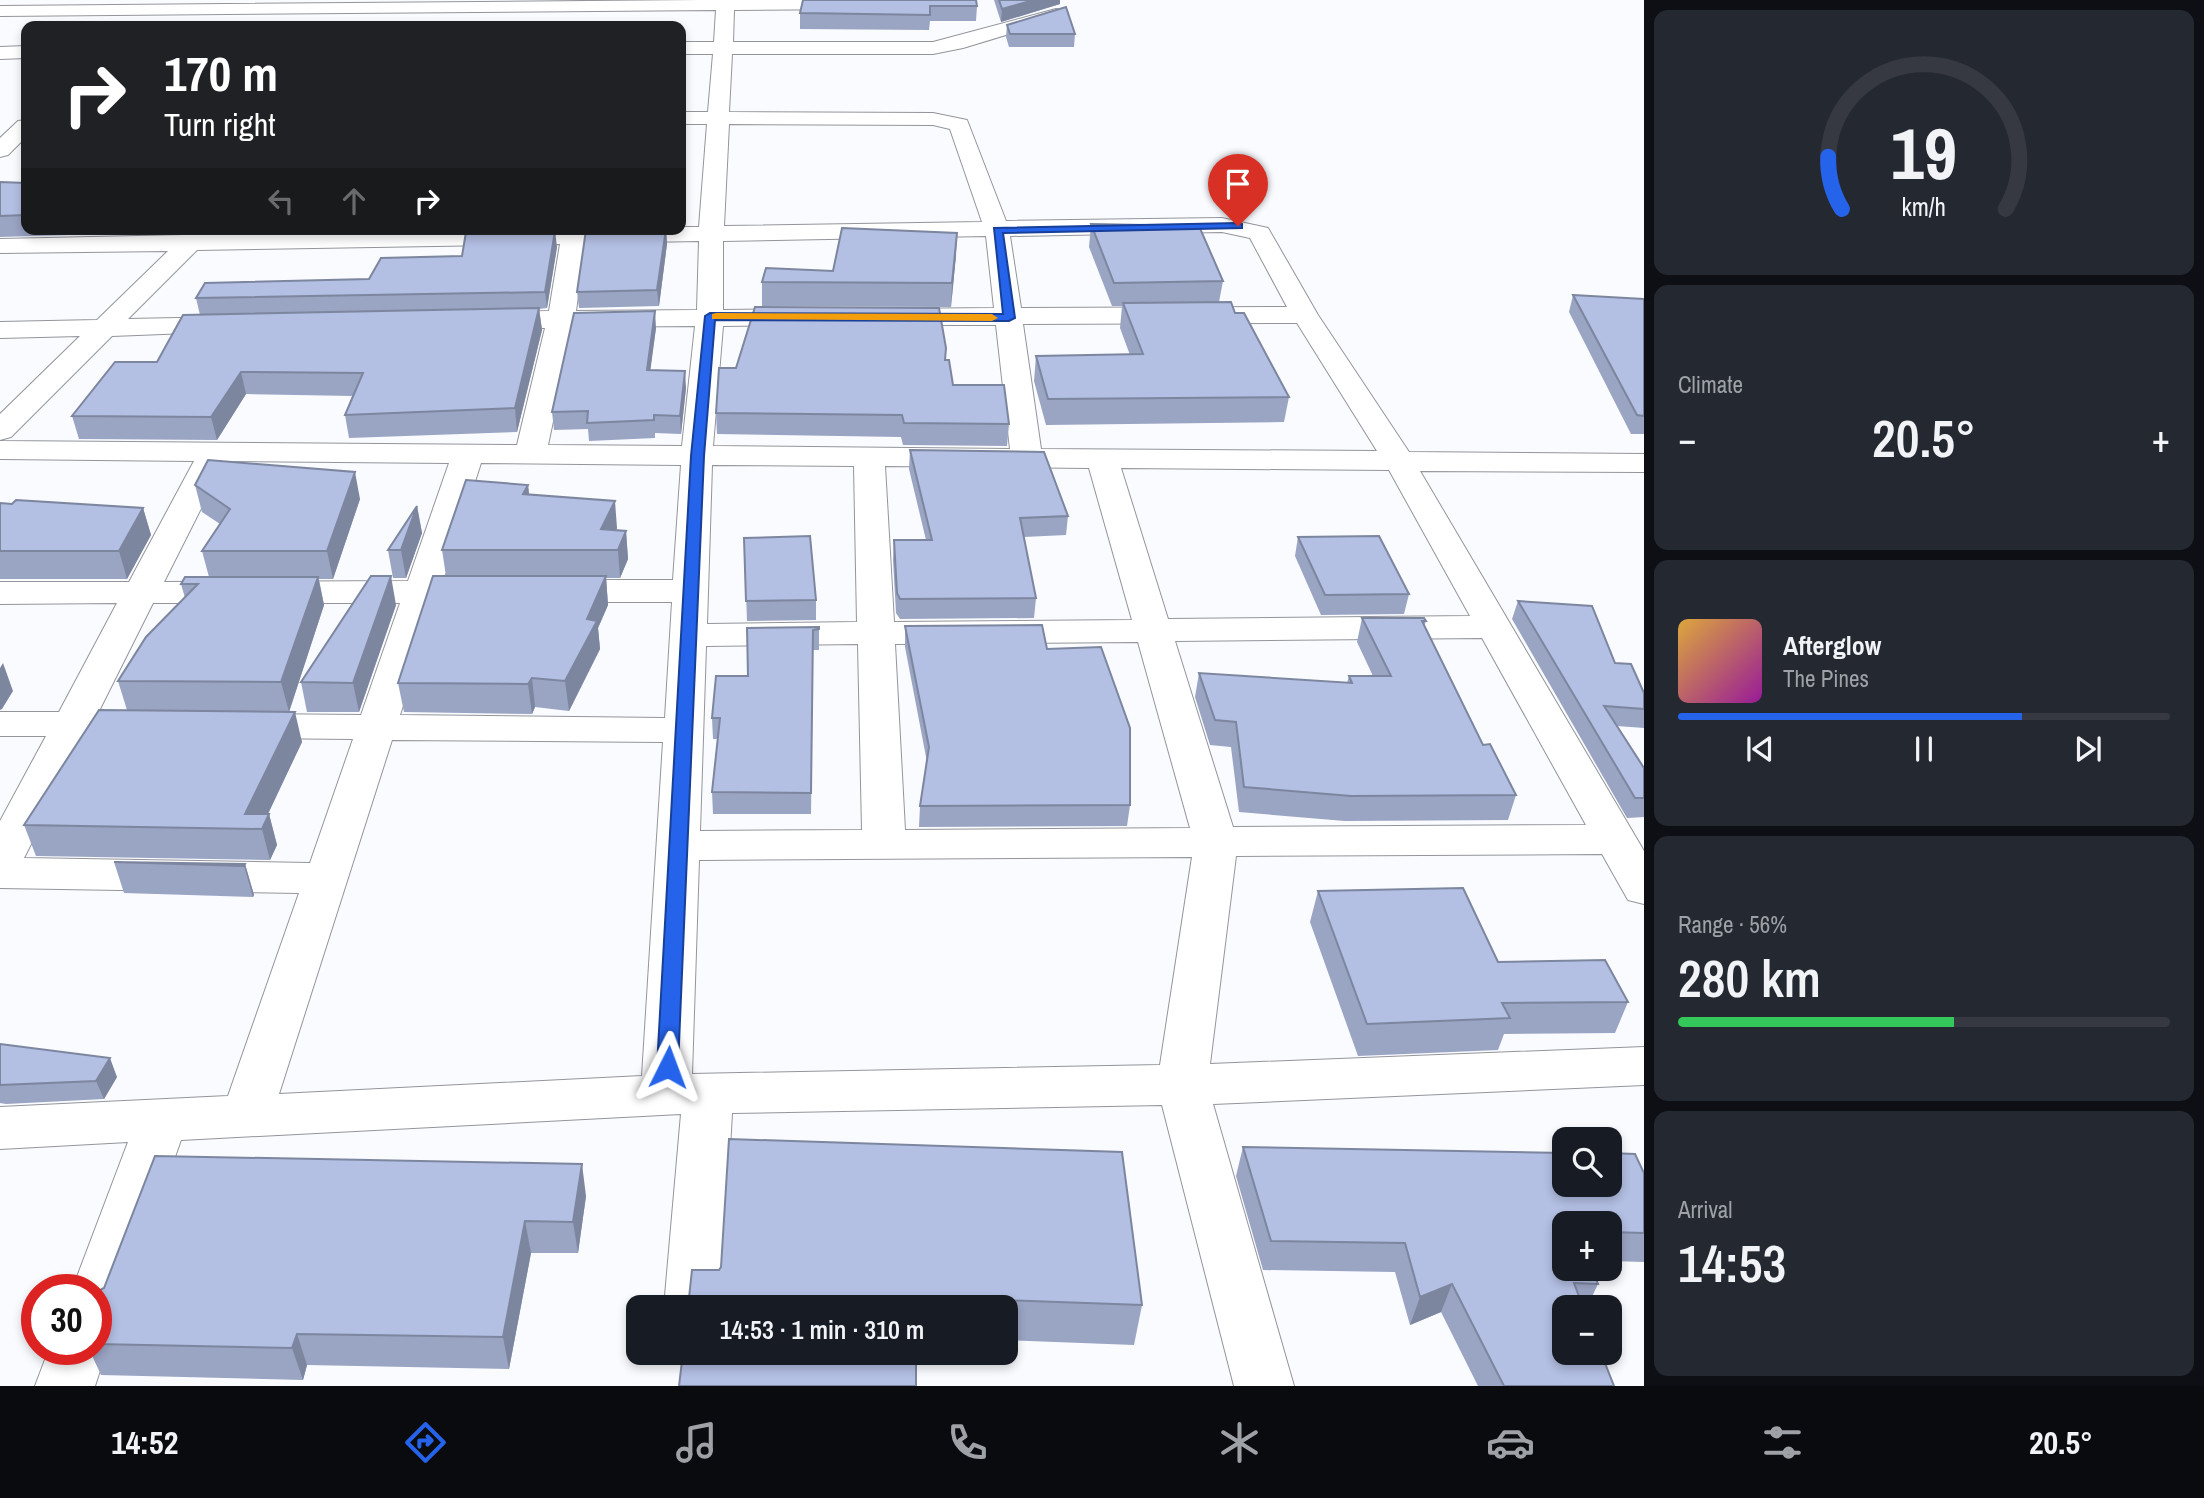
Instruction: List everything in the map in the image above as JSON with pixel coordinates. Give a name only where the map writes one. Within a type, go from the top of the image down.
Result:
[{"type":"street","points":[[693,1295],[678,846],[697,456],[710,316],[711,233],[726,2]]},
{"type":"street","points":[[0,10],[151,5],[726,2],[876,4]]},
{"type":"street","points":[[539,21],[544,3]]},
{"type":"street","points":[[332,21],[345,4]]},
{"type":"street","points":[[132,21],[151,5]]},
{"type":"street","points":[[686,48],[933,48],[956,44],[1064,11]]},
{"type":"street","points":[[0,53],[21,52]]},
{"type":"street","points":[[686,118],[933,119],[959,125],[997,230],[1027,458]]},
{"type":"street","points":[[0,124],[21,125]]},
{"type":"street","points":[[0,150],[21,130]]},
{"type":"street","points":[[686,233],[1222,225],[1251,229],[1259,233],[1305,314],[1399,461],[1644,889]]},
{"type":"street","points":[[0,246],[196,235]]},
{"type":"street","points":[[0,431],[196,235]]},
{"type":"street","points":[[530,454],[561,319],[574,235]]},
{"type":"street","points":[[860,317],[1305,314]]},
{"type":"street","points":[[464,321],[710,316],[832,317]]},
{"type":"street","points":[[0,330],[257,324]]},
{"type":"street","points":[[0,450],[1644,463]]},
{"type":"street","points":[[0,862],[214,452]]},
{"type":"street","points":[[247,1115],[468,454]]},
{"type":"street","points":[[869,457],[884,845]]},
{"type":"street","points":[[1102,459],[1216,842],[1182,1085],[1264,1386]]},
{"type":"street","points":[[530,591],[690,591]]},
{"type":"street","points":[[0,593],[463,592]]},
{"type":"street","points":[[688,635],[1493,626]]},
{"type":"street","points":[[0,724],[683,730]]},
{"type":"street","points":[[678,846],[1615,839]]},
{"type":"street","points":[[0,873],[327,877]]},
{"type":"street","points":[[0,1128],[687,1093],[1182,1085],[1644,1066]]},
{"type":"street","points":[[106,1274],[162,1120]]},
{"type":"street","points":[[65,1386],[72,1365]]},
{"type":"building","points":[[803,0],[976,0],[977,6],[930,6],[930,15],[800,13]]},
{"type":"building","points":[[999,0],[1034,0],[1002,9]]},
{"type":"building","points":[[1066,7],[1075,34],[1010,34],[1007,25]]},
{"type":"building","points":[[0,182],[21,183],[21,215],[0,216]]},
{"type":"building","points":[[1091,224],[1199,226],[1223,281],[1114,283]]},
{"type":"building","points":[[842,228],[957,233],[952,283],[762,282],[766,268],[833,271]]},
{"type":"building","points":[[466,235],[554,235],[545,292],[196,298],[205,283],[369,279],[381,258],[462,256]]},
{"type":"building","points":[[585,235],[665,235],[657,290],[577,292]]},
{"type":"building","points":[[1573,295],[1644,299],[1644,416],[1637,415]]},
{"type":"building","points":[[1231,302],[1235,313],[1244,313],[1289,397],[1048,399],[1036,356],[1143,354],[1123,303]]},
{"type":"building","points":[[755,307],[939,308],[946,348],[945,360],[949,360],[953,385],[1004,385],[1009,424],[904,423],[902,415],[716,413],[719,368],[736,368]]},
{"type":"building","points":[[539,308],[515,408],[345,415],[363,373],[241,372],[211,417],[72,416],[115,362],[157,362],[183,315]]},
{"type":"building","points":[[655,311],[647,370],[685,371],[680,416],[654,415],[654,420],[587,423],[588,411],[552,412],[574,313]]},
{"type":"building","points":[[910,450],[1044,452],[1068,516],[1020,518],[1036,598],[900,599],[897,593],[894,540],[932,540]]},
{"type":"building","points":[[208,460],[355,472],[327,551],[202,551],[230,509],[195,485]]},
{"type":"building","points":[[466,480],[528,485],[523,494],[615,501],[601,529],[626,531],[618,550],[442,550]]},
{"type":"building","points":[[16,500],[143,508],[119,551],[0,551],[0,503],[12,504]]},
{"type":"building","points":[[417,506],[401,550],[388,550]]},
{"type":"building","points":[[810,536],[816,600],[746,601],[744,538]]},
{"type":"building","points":[[1379,536],[1409,594],[1325,595],[1298,537]]},
{"type":"building","points":[[371,576],[391,576],[353,683],[301,682]]},
{"type":"building","points":[[433,576],[606,576],[587,619],[597,621],[565,681],[532,678],[528,684],[398,683]]},
{"type":"building","points":[[185,577],[318,577],[281,682],[118,681],[146,637],[198,584],[181,584]]},
{"type":"building","points":[[1518,601],[1592,606],[1615,663],[1631,664],[1644,693],[1644,709],[1604,706],[1644,768],[1644,798],[1635,798]]},
{"type":"building","points":[[1362,618],[1424,618],[1426,621],[1422,621],[1483,745],[1490,744],[1516,795],[1351,796],[1244,787],[1236,722],[1215,720],[1199,673],[1352,683],[1349,676],[1391,676]]},
{"type":"building","points":[[1042,625],[1047,649],[1101,647],[1130,728],[1130,805],[920,806],[929,747],[905,626]]},
{"type":"building","points":[[819,627],[813,630],[811,793],[712,792],[720,718],[712,718],[716,676],[748,676],[747,628]]},
{"type":"building","points":[[99,710],[295,712],[245,814],[269,814],[262,829],[24,825]]},
{"type":"building","points":[[114,862],[245,864],[244,866]]},
{"type":"building","points":[[1463,888],[1498,962],[1605,960],[1628,1002],[1502,1003],[1510,1018],[1367,1024],[1318,891]]},
{"type":"building","points":[[0,1044],[110,1058],[96,1081],[0,1085]]},
{"type":"building","points":[[729,1139],[1122,1152],[1142,1305],[1018,1301],[1018,1295],[689,1295],[692,1270],[719,1270]]},
{"type":"building","points":[[1243,1147],[1552,1153],[1552,1197],[1622,1197],[1622,1153],[1635,1154],[1644,1173],[1644,1233],[1622,1232],[1622,1211],[1552,1211],[1552,1281],[1597,1281],[1598,1284],[1574,1283],[1578,1295],[1552,1295],[1552,1365],[1606,1365],[1614,1386],[1504,1386],[1452,1284],[1420,1297],[1405,1243],[1271,1241]]},
{"type":"building","points":[[155,1156],[582,1164],[573,1222],[525,1221],[503,1337],[297,1334],[292,1348],[112,1344],[112,1274],[109,1274]]},
{"type":"building","points":[[682,1365],[916,1365],[916,1386],[679,1386]]},
{"type":"slow traffic","points":[[716,316],[992,318]]},
{"type":"route","points":[[668,1067],[697,456],[710,316],[1009,318],[997,230],[1238,226]]}]
